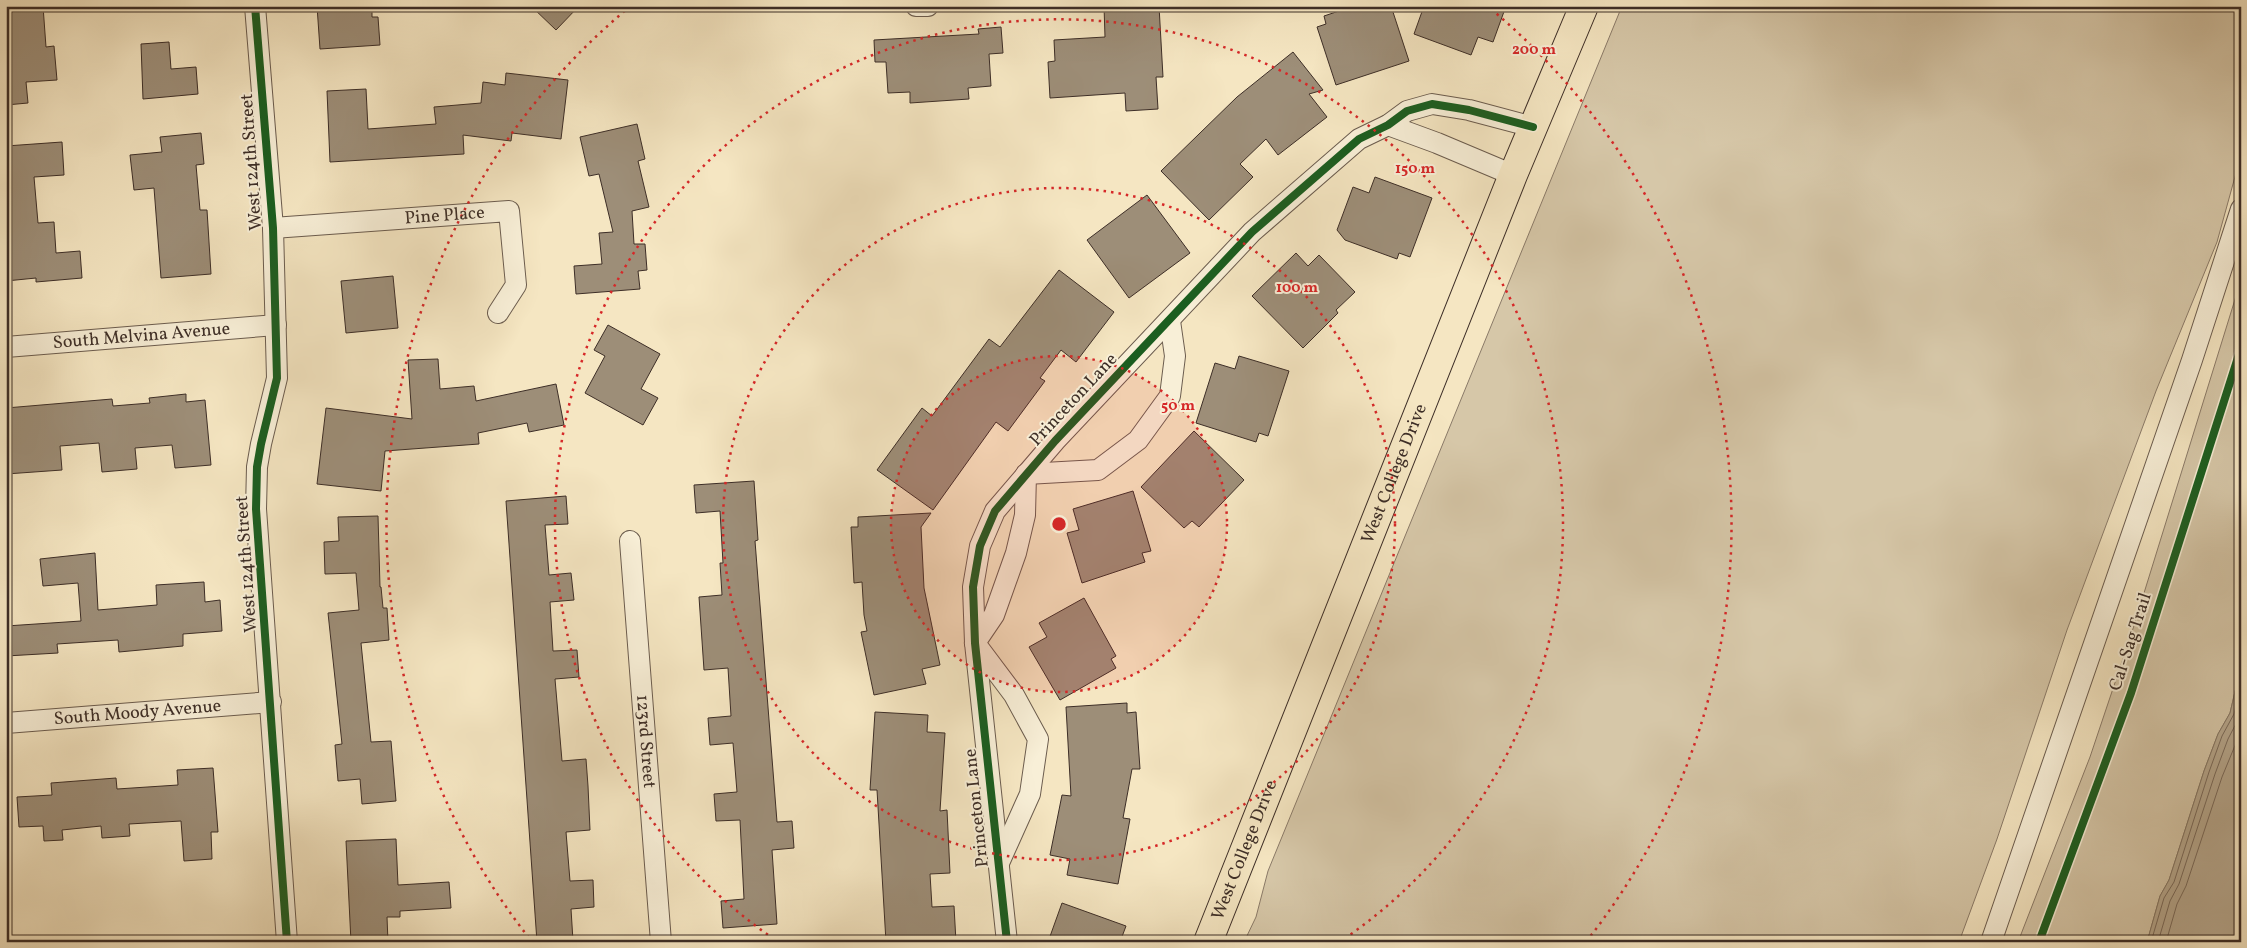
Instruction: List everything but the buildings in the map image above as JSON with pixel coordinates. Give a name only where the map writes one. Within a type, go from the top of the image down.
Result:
[{"type":"main road","name":"West College Drive","points":[[1208,942],[1513,175],[1584,6]]},
{"type":"street","name":"West 124th Street","points":[[255,6],[273,228],[277,378],[257,467],[256,509],[287,942]]},
{"type":"street","points":[[916,6],[928,6]]},
{"type":"street","name":"Princeton Lane","points":[[1007,942],[975,643],[973,586],[980,546],[995,510],[1055,441],[1252,232],[1359,139],[1388,125],[1407,111],[1432,104],[1469,110],[1533,127]]},
{"type":"street","points":[[1388,125],[1513,175]]},
{"type":"street","points":[[1991,942],[2192,360],[2241,209]]},
{"type":"street","name":"Pine Place","points":[[273,228],[509,211],[516,285],[498,313]]},
{"type":"street","name":"Princeton Lane","points":[[1026,474],[1098,470],[1138,440],[1170,396],[1175,356],[1170,321]]},
{"type":"street","name":"South Melvina Avenue","points":[[6,347],[276,324]]},
{"type":"street","points":[[975,643],[994,614],[1016,553],[1025,514],[1026,474]]},
{"type":"street","name":"123rd Street","points":[[630,541],[661,942]]},
{"type":"street","name":"Princeton Lane","points":[[975,643],[1014,694],[1038,739],[1030,794],[999,865]]},
{"type":"street","name":"South Moody Avenue","points":[[6,723],[271,702]]},
{"type":"shaded area","points":[[1622,6],[2241,6],[2241,155],[2217,242],[2156,391],[2067,630],[1997,839],[1959,942],[1244,942],[1256,917],[1268,871]]},
{"type":"shaded area","points":[[2241,280],[2241,666],[2230,713],[2218,734],[2204,771],[2169,880],[2160,896],[2149,935],[2145,942],[2018,942],[2090,757],[2131,635]]},
{"type":"water","points":[[2241,666],[2241,942],[2145,942],[2149,935],[2160,896],[2169,880],[2204,771],[2218,734],[2230,713]]},
{"type":"cycle path","points":[[255,6],[273,228],[277,378],[257,467],[256,509],[287,942]]},
{"type":"cycle path","points":[[1007,942],[975,643],[973,587],[980,546],[995,511],[1055,441],[1252,232],[1359,139],[1388,125],[1407,111],[1432,104],[1469,110],[1533,127]]},
{"type":"cycle path","name":"Cal-Sag Trail","points":[[2039,942],[2131,693],[2241,348]]}]
